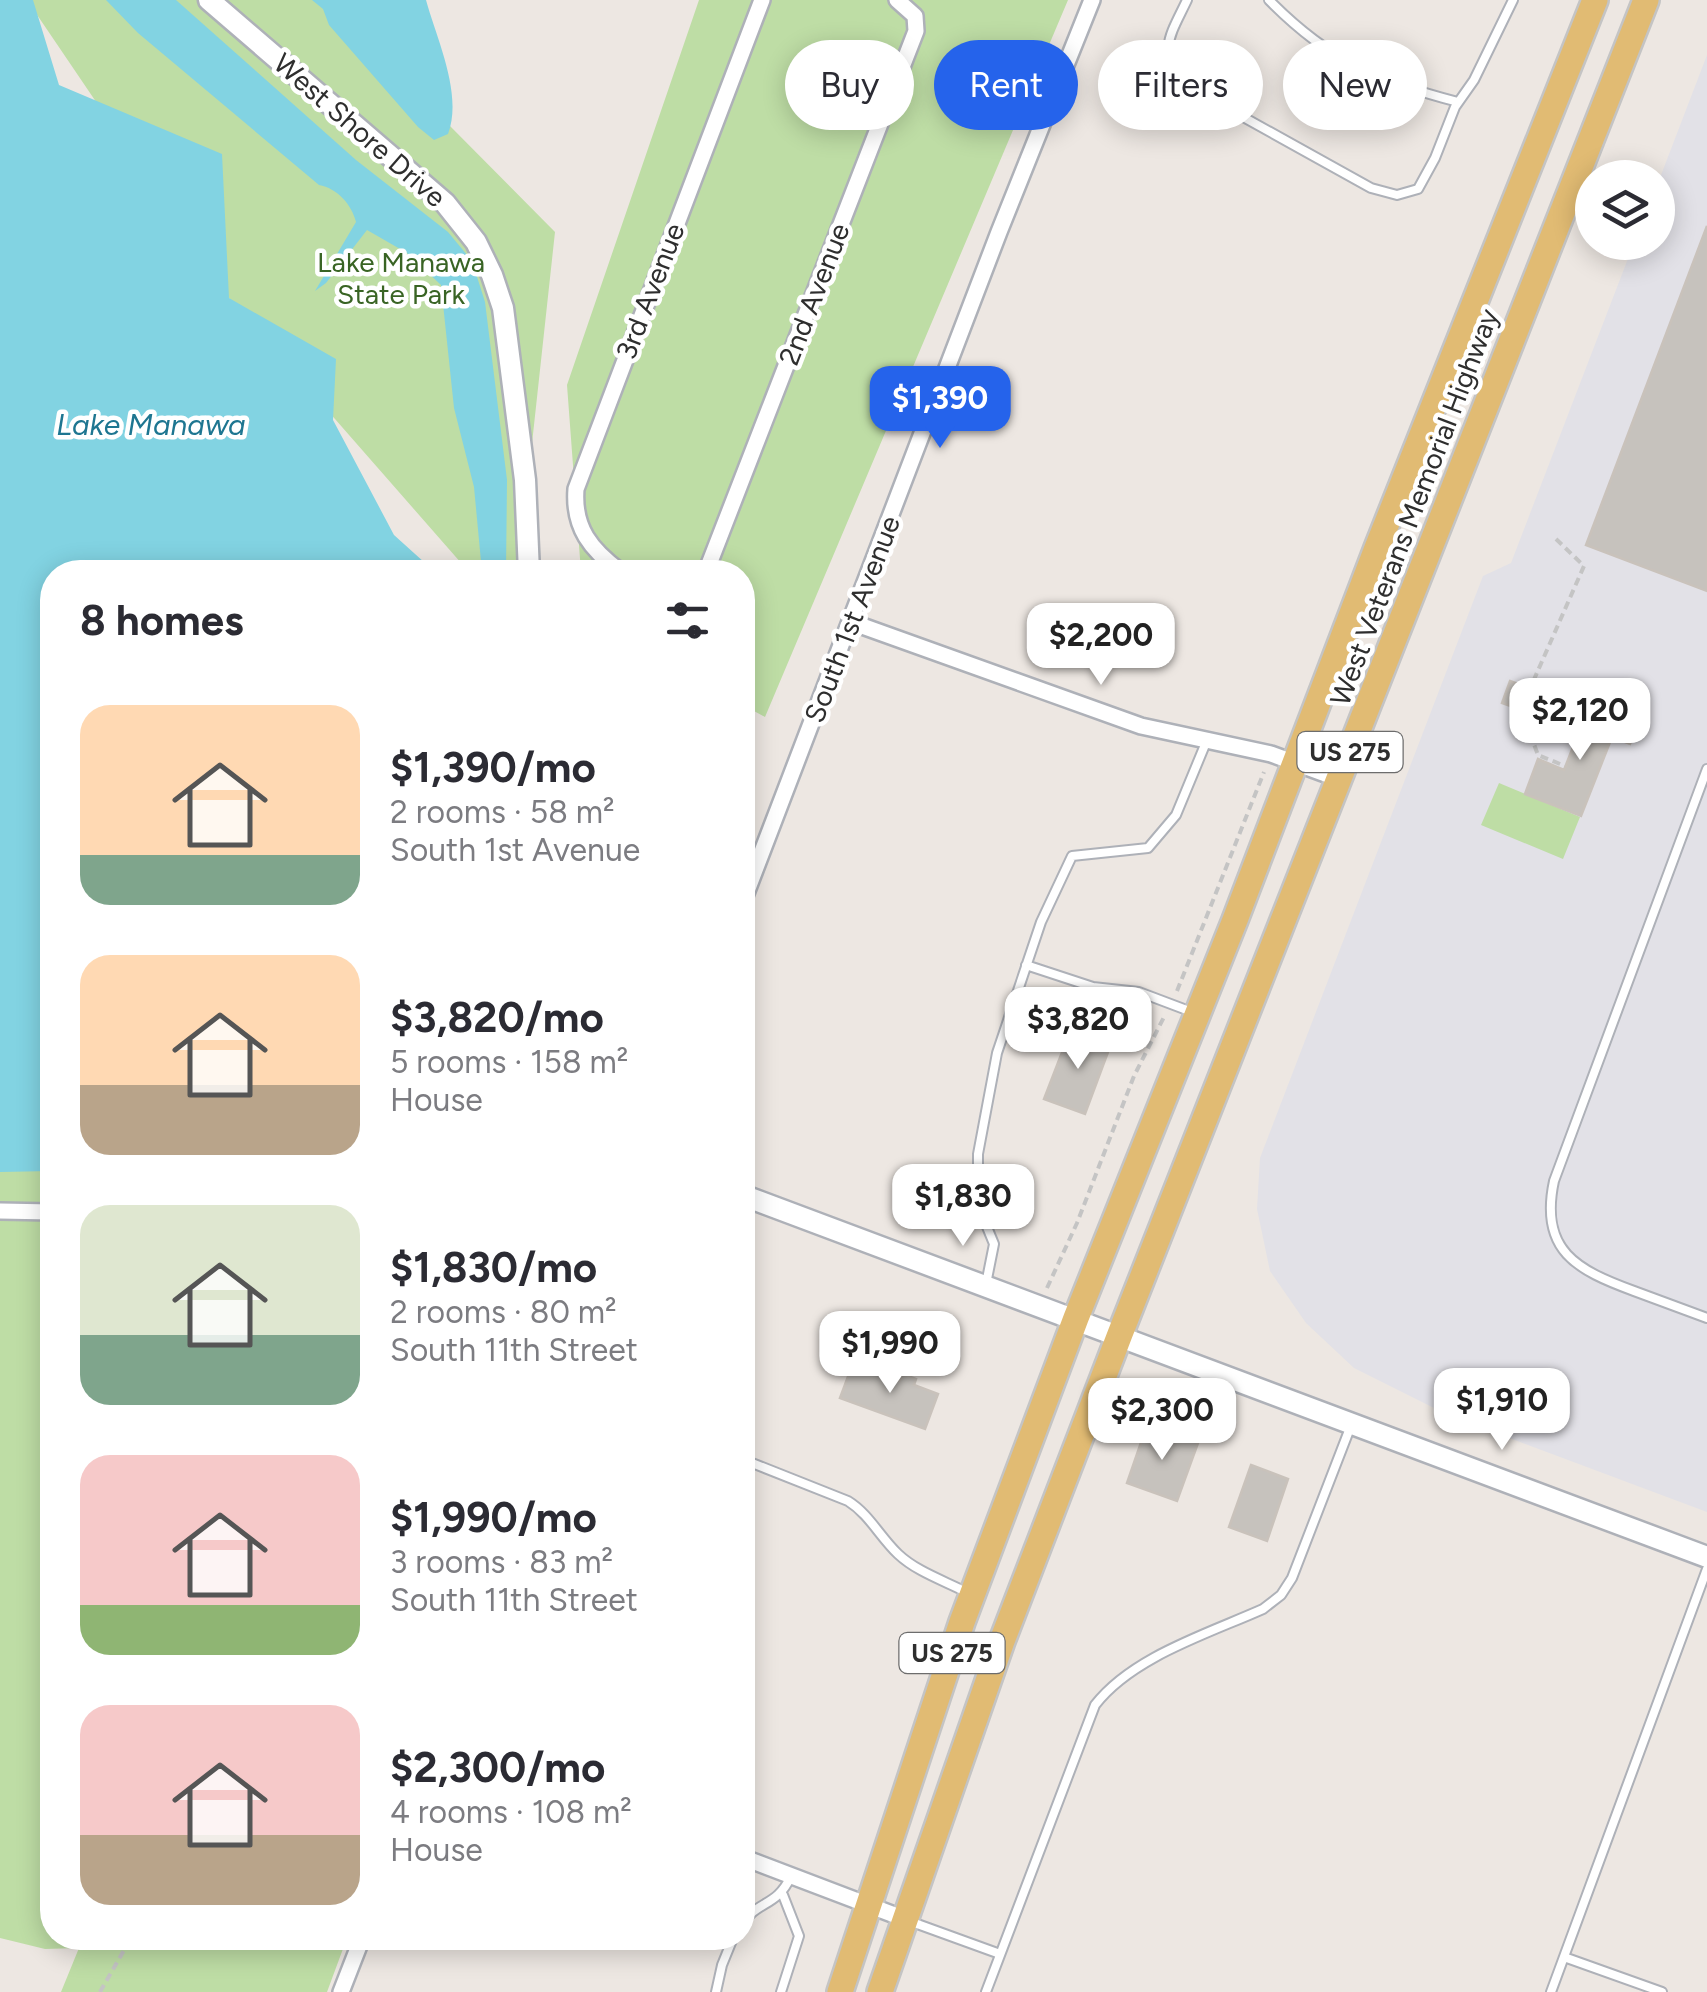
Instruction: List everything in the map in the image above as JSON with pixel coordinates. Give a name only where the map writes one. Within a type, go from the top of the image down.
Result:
[{"type":"main road","name":"West Veterans Memorial Highway","points":[[840,1992],[972,1595],[1196,1014],[1284,758],[1376,548],[1595,0]]},
{"type":"main road","name":"West Veterans Memorial Highway","points":[[880,1992],[1002,1642],[1120,1334],[1646,0]]},
{"type":"street","name":"West Shore Drive","points":[[209,0],[445,202],[476,242],[503,308],[525,480],[528,560]]},
{"type":"street","name":"3rd Avenue","points":[[606,560],[592,549],[581,530],[576,514],[576,488],[762,0]]},
{"type":"street","name":"2nd Avenue","points":[[711,560],[916,31],[915,16],[897,0]]},
{"type":"street","name":"South 1st Avenue","points":[[755,863],[1092,0]]},
{"type":"street","points":[[851,622],[1141,726],[1284,758],[1339,779]]},
{"type":"street","points":[[755,1200],[1707,1557]]},
{"type":"street","points":[[0,1210],[40,1212]]},
{"type":"street","points":[[755,1862],[905,1920]]},
{"type":"street","points":[[341,1992],[357,1950]]},
{"type":"lane","points":[[1187,0],[1168,43],[1168,65],[1182,84],[1371,188],[1398,195],[1418,189],[1458,102],[1474,80],[1513,0]]},
{"type":"lane","points":[[1268,0],[1298,30],[1345,63],[1392,84],[1458,102]]},
{"type":"lane","points":[[986,1284],[994,1244],[978,1205],[978,1154],[997,1053],[1041,922],[1072,856],[1148,848],[1176,815],[1207,740]]},
{"type":"lane","points":[[1707,768],[1554,1181],[1549,1204],[1559,1244],[1573,1264],[1591,1276],[1707,1318]]},
{"type":"lane","points":[[1026,965],[1093,987],[1139,992],[1196,1014]]},
{"type":"lane","points":[[986,1992],[1094,1705],[1110,1685],[1130,1670],[1263,1609],[1281,1595],[1292,1578],[1352,1424]]},
{"type":"lane","points":[[755,1464],[848,1500],[860,1508],[898,1554],[918,1569],[972,1595]]},
{"type":"lane","points":[[1551,1992],[1707,1569]]},
{"type":"lane","points":[[755,1912],[783,1895],[791,1876]]},
{"type":"lane","points":[[781,1992],[799,1936],[783,1895]]},
{"type":"lane","points":[[905,1920],[1000,1954]]},
{"type":"lane","points":[[716,1992],[729,1950]]},
{"type":"lane","points":[[1564,1957],[1662,1992]]},
{"type":"path","points":[[1556,539],[1584,566],[1521,709],[1538,755],[1566,766]]},
{"type":"path","points":[[1039,1304],[1077,1223],[1134,1076],[1284,758]]},
{"type":"path","points":[[100,1992],[124,1950]]},
{"type":"shaded area","points":[[1707,55],[1707,1512],[1448,1415],[1354,1368],[1306,1323],[1270,1271],[1257,1209],[1260,1158],[1483,576],[1511,563],[1627,260],[1675,260],[1675,160],[1667,160]]},
{"type":"green space","name":"Lake Manawa State Park","points":[[27,0],[325,0],[555,232],[519,560],[458,560],[229,298]]},
{"type":"green space","points":[[699,0],[1068,0],[1051,40],[934,40],[934,130],[1013,130],[765,717],[755,712],[755,560],[580,560],[567,385]]},
{"type":"green space","points":[[1499,783],[1580,817],[1563,859],[1481,825]]},
{"type":"green space","points":[[0,1165],[40,1168],[40,1948],[0,1938]]},
{"type":"green space","points":[[78,1950],[343,1950],[327,1992],[61,1992]]},
{"type":"water","name":"Lake Manawa","points":[[0,0],[33,0],[59,85],[222,154],[229,298],[336,359],[333,420],[394,535],[422,560],[40,560],[40,1171],[0,1172]]},
{"type":"water","points":[[106,0],[176,0],[356,160],[448,232],[472,261],[485,302],[507,480],[506,560],[481,560],[474,487],[454,408],[441,285],[407,253],[367,230],[326,283],[315,291],[356,222],[347,204],[338,194],[319,185],[138,33]]},
{"type":"water","points":[[312,0],[426,0],[451,85],[452,118],[448,134],[434,140],[418,127]]},
{"type":"building","points":[[1707,226],[1707,591],[1586,545]]},
{"type":"building","points":[[1510,681],[1521,685],[1513,707],[1502,703]]},
{"type":"building","points":[[1589,706],[1638,725],[1630,744],[1612,737],[1581,816],[1525,794],[1538,759],[1564,770]]},
{"type":"building","points":[[1071,1029],[1111,1044],[1085,1114],[1044,1099]]},
{"type":"building","points":[[853,1363],[900,1381],[903,1374],[916,1379],[914,1385],[938,1394],[925,1429],[840,1398]]},
{"type":"building","points":[[1147,1425],[1198,1443],[1177,1501],[1127,1483]]},
{"type":"building","points":[[1251,1465],[1288,1479],[1267,1541],[1229,1527]]}]
